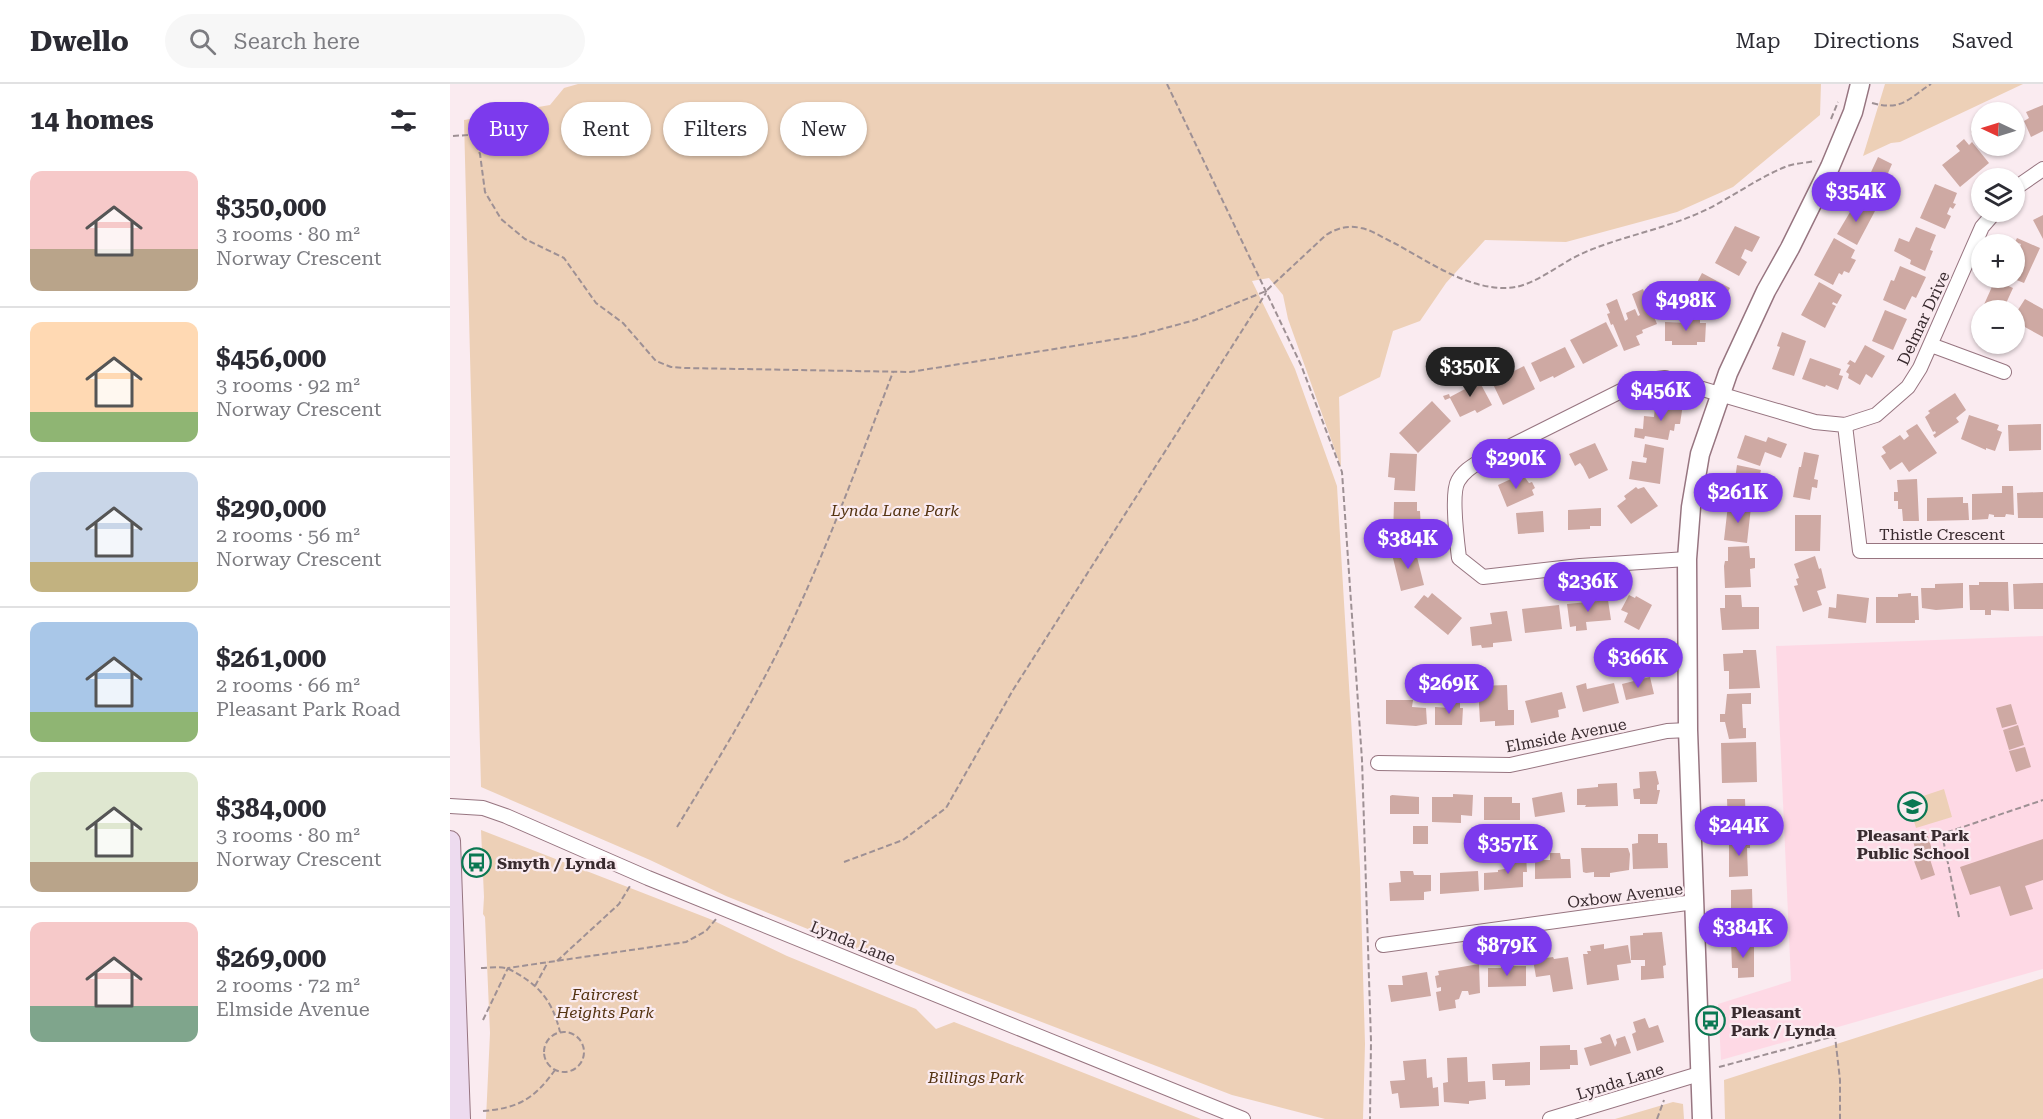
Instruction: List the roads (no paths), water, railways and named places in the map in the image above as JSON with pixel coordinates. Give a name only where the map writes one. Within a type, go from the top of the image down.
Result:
[{"type":"main road","points":[[450,841],[451,1002],[458,1056],[460,1119]]},
{"type":"street","points":[[1702,1119],[1688,730],[1687,559],[1691,507],[1700,454],[1728,372],[1766,291],[1830,167],[1853,112],[1858,92]]},
{"type":"street","points":[[2025,181],[2043,169]]},
{"type":"street","name":"Delmar Drive","points":[[1687,559],[1580,566],[1483,577],[1459,558],[1455,524],[1456,483],[1466,471],[1479,462],[1641,381],[1665,378],[1815,422],[1845,425],[1876,414],[1908,387],[1920,368],[1982,227],[1986,222]]},
{"type":"street","points":[[1931,345],[2004,372]]},
{"type":"street","name":"Thistle Crescent","points":[[1845,425],[1860,551],[2043,551]]},
{"type":"street","name":"Elmside Avenue","points":[[1378,763],[1510,765],[1667,731],[1688,730]]},
{"type":"street","name":"Lynda Lane","points":[[450,806],[483,808],[636,873],[1243,1119]]},
{"type":"street","name":"Oxbow Avenue","points":[[1383,945],[1694,902]]},
{"type":"street","name":"Lynda Lane","points":[[1550,1119],[1699,1074]]},
{"type":"place","name":"Pleasant Park Public School","points":[[1913,807]]},
{"type":"place","name":"Smyth / Lynda","points":[[476,863]]},
{"type":"place","name":"Pleasant Park / Lynda","points":[[1710,1021]]},
{"type":"park label","name":"Lynda Lane Park","points":[[895,510]]},
{"type":"park label","name":"Faircrest Heights Park","points":[[605,1003]]},
{"type":"park label","name":"Billings Park","points":[[976,1077]]}]
